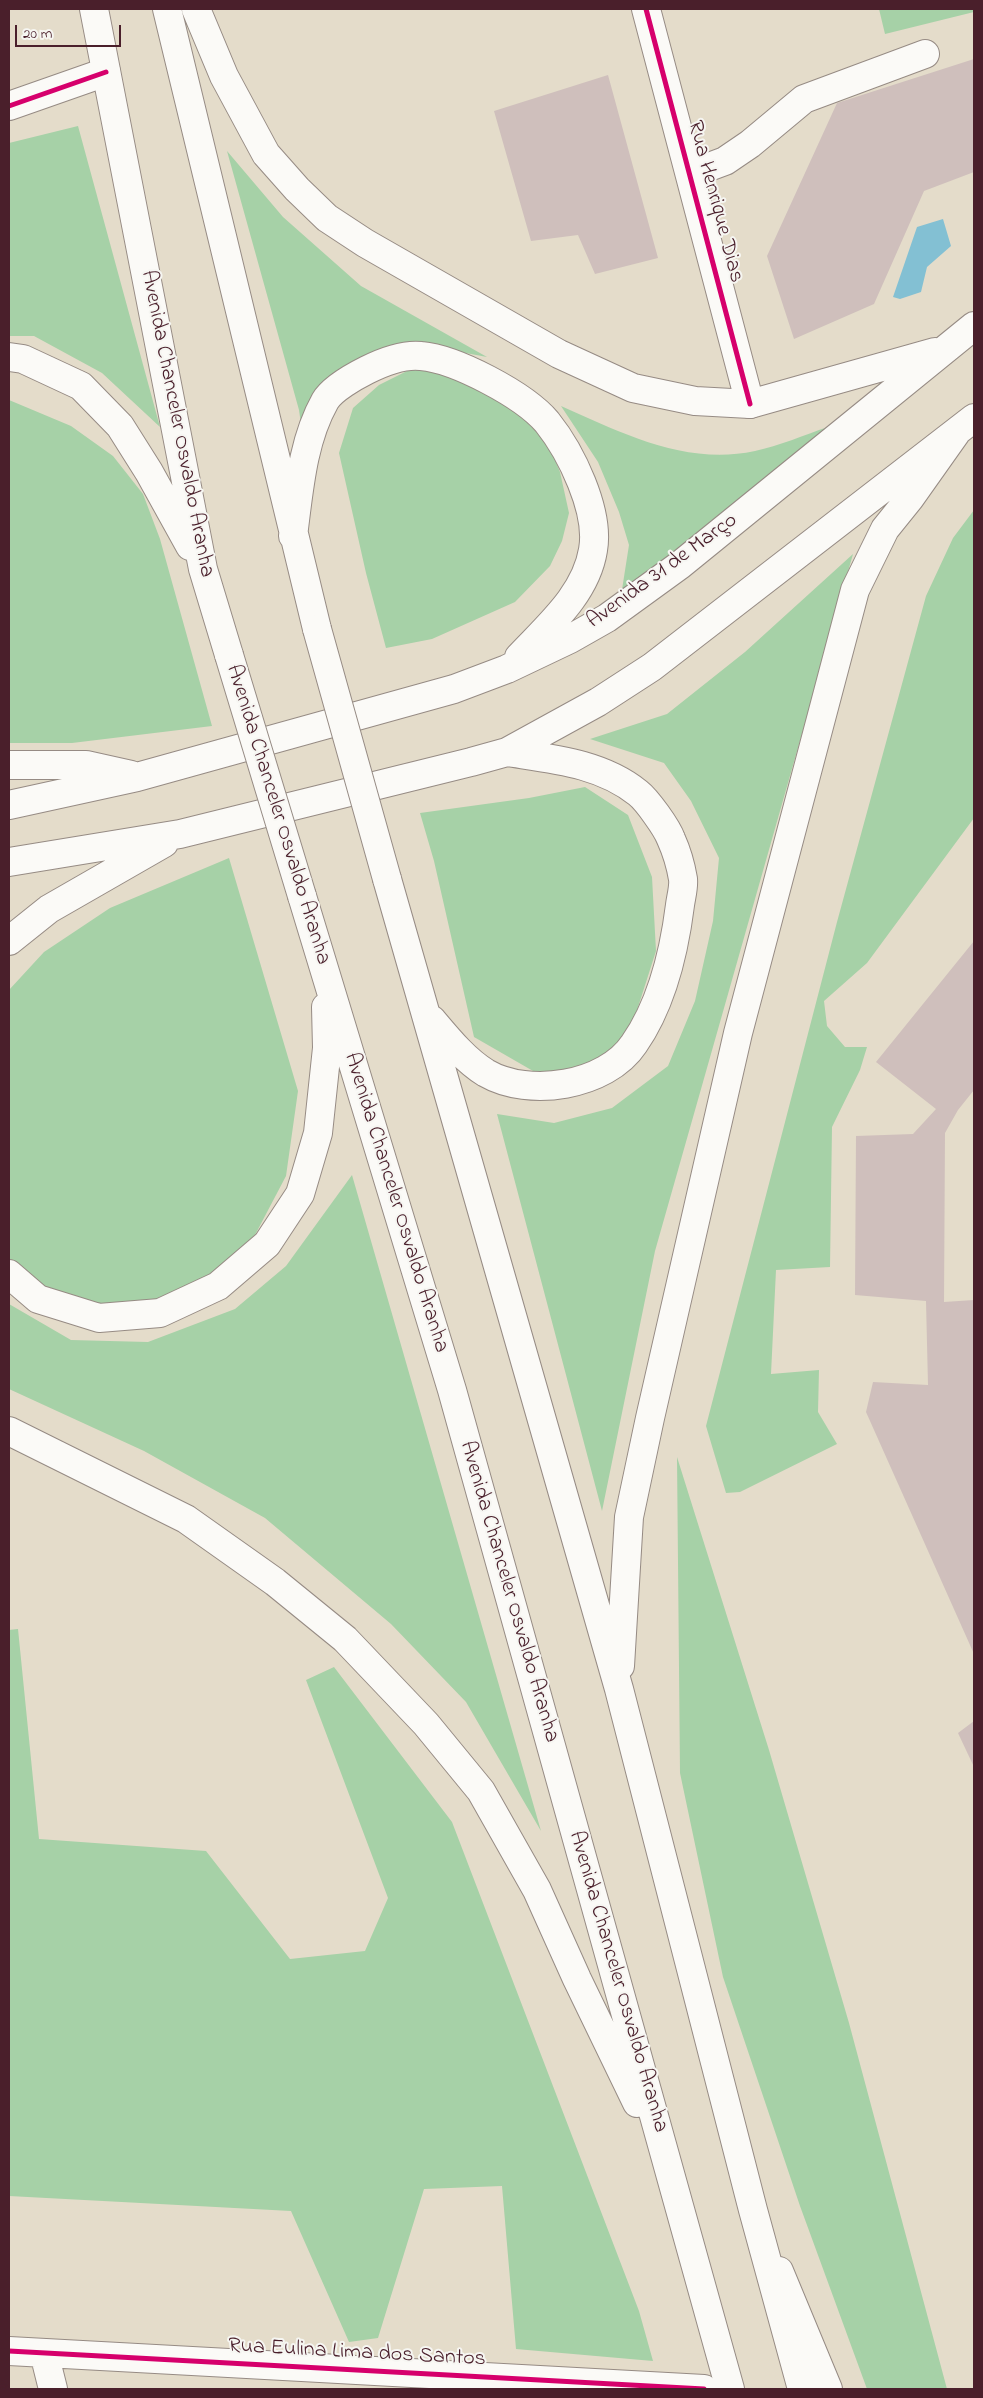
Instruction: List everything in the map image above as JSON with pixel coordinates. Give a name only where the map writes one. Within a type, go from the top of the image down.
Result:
[{"type":"main road","name":"Avenida Chanceler Osvaldo Aranha","points":[[94,9],[203,569],[452,1390],[730,2389]]},
{"type":"main road","points":[[167,9],[317,629],[619,1689],[753,2210],[802,2389]]},
{"type":"main road","points":[[196,9],[224,76],[266,154],[297,189],[327,218],[365,243],[559,354],[633,388],[695,401],[750,404],[946,349]]},
{"type":"main road","name":"Rua Henrique Dias","points":[[646,9],[750,404]]},
{"type":"main road","points":[[690,174],[725,161],[750,144],[804,99],[925,54]]},
{"type":"main road","points":[[9,106],[106,72]]},
{"type":"main road","name":"Avenida 31 de Março","points":[[9,805],[137,776],[454,689],[507,669],[570,639],[607,618],[680,565],[974,326]]},
{"type":"main road","points":[[293,536],[303,466],[311,434],[326,399],[352,377],[388,360],[421,356],[465,368],[507,389],[546,421],[574,466],[592,510],[594,549],[585,581],[558,615],[507,669]]},
{"type":"main road","points":[[9,357],[23,359],[81,386],[120,426],[149,472],[203,569]]},
{"type":"main road","points":[[9,862],[180,834],[507,752],[598,702],[652,666],[965,425]]},
{"type":"main road","points":[[619,1689],[629,1517],[650,1418],[738,1033],[855,590],[885,529],[965,425]]},
{"type":"main road","points":[[426,1012],[453,1045],[487,1073],[512,1082],[537,1086],[561,1085],[589,1078],[613,1064],[634,1045],[664,984],[676,933],[683,880],[671,839],[640,794],[607,774],[576,763],[507,752]]},
{"type":"main road","points":[[9,765],[86,765],[137,776]]},
{"type":"main road","points":[[9,941],[49,909],[180,834]]},
{"type":"main road","points":[[9,1274],[38,1299],[99,1318],[160,1313],[218,1286],[267,1244],[300,1194],[318,1133],[327,1048],[325,973]]},
{"type":"main road","points":[[9,1431],[186,1519],[275,1582],[345,1639],[426,1724],[481,1791],[537,1890],[581,1988],[668,2166]]},
{"type":"main road","points":[[753,2210],[828,2389]]},
{"type":"main road","name":"Rua Eulina Lima dos Santos","points":[[9,2350],[704,2389]]},
{"type":"main road","points":[[44,2353],[54,2389]]},
{"type":"green space","points":[[879,9],[974,9],[974,12],[885,34]]},
{"type":"green space","points":[[78,126],[160,427],[102,373],[34,336],[9,336],[9,143]]},
{"type":"green space","points":[[227,151],[283,217],[361,286],[487,357],[423,345],[379,350],[303,438],[299,410]]},
{"type":"green space","points":[[419,365],[505,392],[546,438],[560,472],[569,513],[562,541],[550,566],[515,602],[432,639],[386,648],[366,573],[339,453],[353,408],[379,385]]},
{"type":"green space","points":[[9,400],[71,426],[113,456],[143,494],[160,539],[212,726],[72,743],[9,743]]},
{"type":"green space","points":[[561,406],[631,436],[679,450],[704,454],[755,451],[828,427],[621,596],[629,545],[619,512],[598,462]]},
{"type":"green space","points":[[974,510],[974,818],[867,963],[824,1001],[827,1026],[845,1047],[867,1047],[860,1070],[832,1127],[830,1267],[776,1270],[771,1374],[819,1370],[818,1412],[837,1444],[740,1492],[726,1493],[706,1426],[837,922],[926,596],[953,538]]},
{"type":"green space","points":[[853,554],[655,1251],[602,1511],[497,1114],[554,1123],[612,1108],[668,1066],[695,1001],[713,921],[719,858],[691,801],[664,763],[590,739],[667,714],[745,652]]},
{"type":"green space","points":[[585,787],[628,815],[652,877],[656,951],[631,1029],[618,1052],[587,1064],[540,1075],[474,1037],[434,861],[420,813],[529,798]]},
{"type":"green space","points":[[229,858],[298,1091],[286,1176],[255,1235],[211,1274],[180,1294],[144,1303],[95,1308],[66,1302],[9,1262],[9,990],[44,952],[110,908]]},
{"type":"green space","points":[[352,1175],[541,1831],[466,1702],[391,1624],[265,1518],[144,1451],[9,1389],[9,1304],[71,1340],[148,1342],[235,1309],[286,1266]]},
{"type":"green space","points":[[677,1457],[769,1750],[849,2023],[947,2389],[867,2389],[800,2206],[723,1977],[680,1773]]},
{"type":"green space","points":[[18,1629],[39,1839],[206,1851],[290,1959],[365,1951],[388,1898],[306,1680],[334,1667],[452,1822],[639,2311],[653,2361],[516,2349],[502,2186],[424,2189],[378,2338],[349,2342],[291,2211],[9,2196],[9,1630]]},
{"type":"water","points":[[943,219],[951,246],[927,267],[921,292],[900,299],[893,297],[917,227]]},
{"type":"building","points":[[974,59],[974,172],[924,191],[874,304],[794,339],[767,256],[837,103]]},
{"type":"building","points":[[608,75],[658,258],[595,274],[578,235],[531,241],[494,111]]},
{"type":"building","points":[[974,941],[974,1090],[958,1110],[945,1133],[944,1302],[974,1300],[974,1654],[866,1412],[873,1382],[928,1385],[926,1301],[855,1295],[856,1136],[913,1134],[936,1109],[876,1062]]},
{"type":"building","points":[[974,1721],[974,1767],[958,1733]]},
{"type":"cycle path","points":[[646,9],[750,404]]},
{"type":"cycle path","points":[[9,106],[106,72]]},
{"type":"cycle path","points":[[9,2351],[704,2389]]}]
